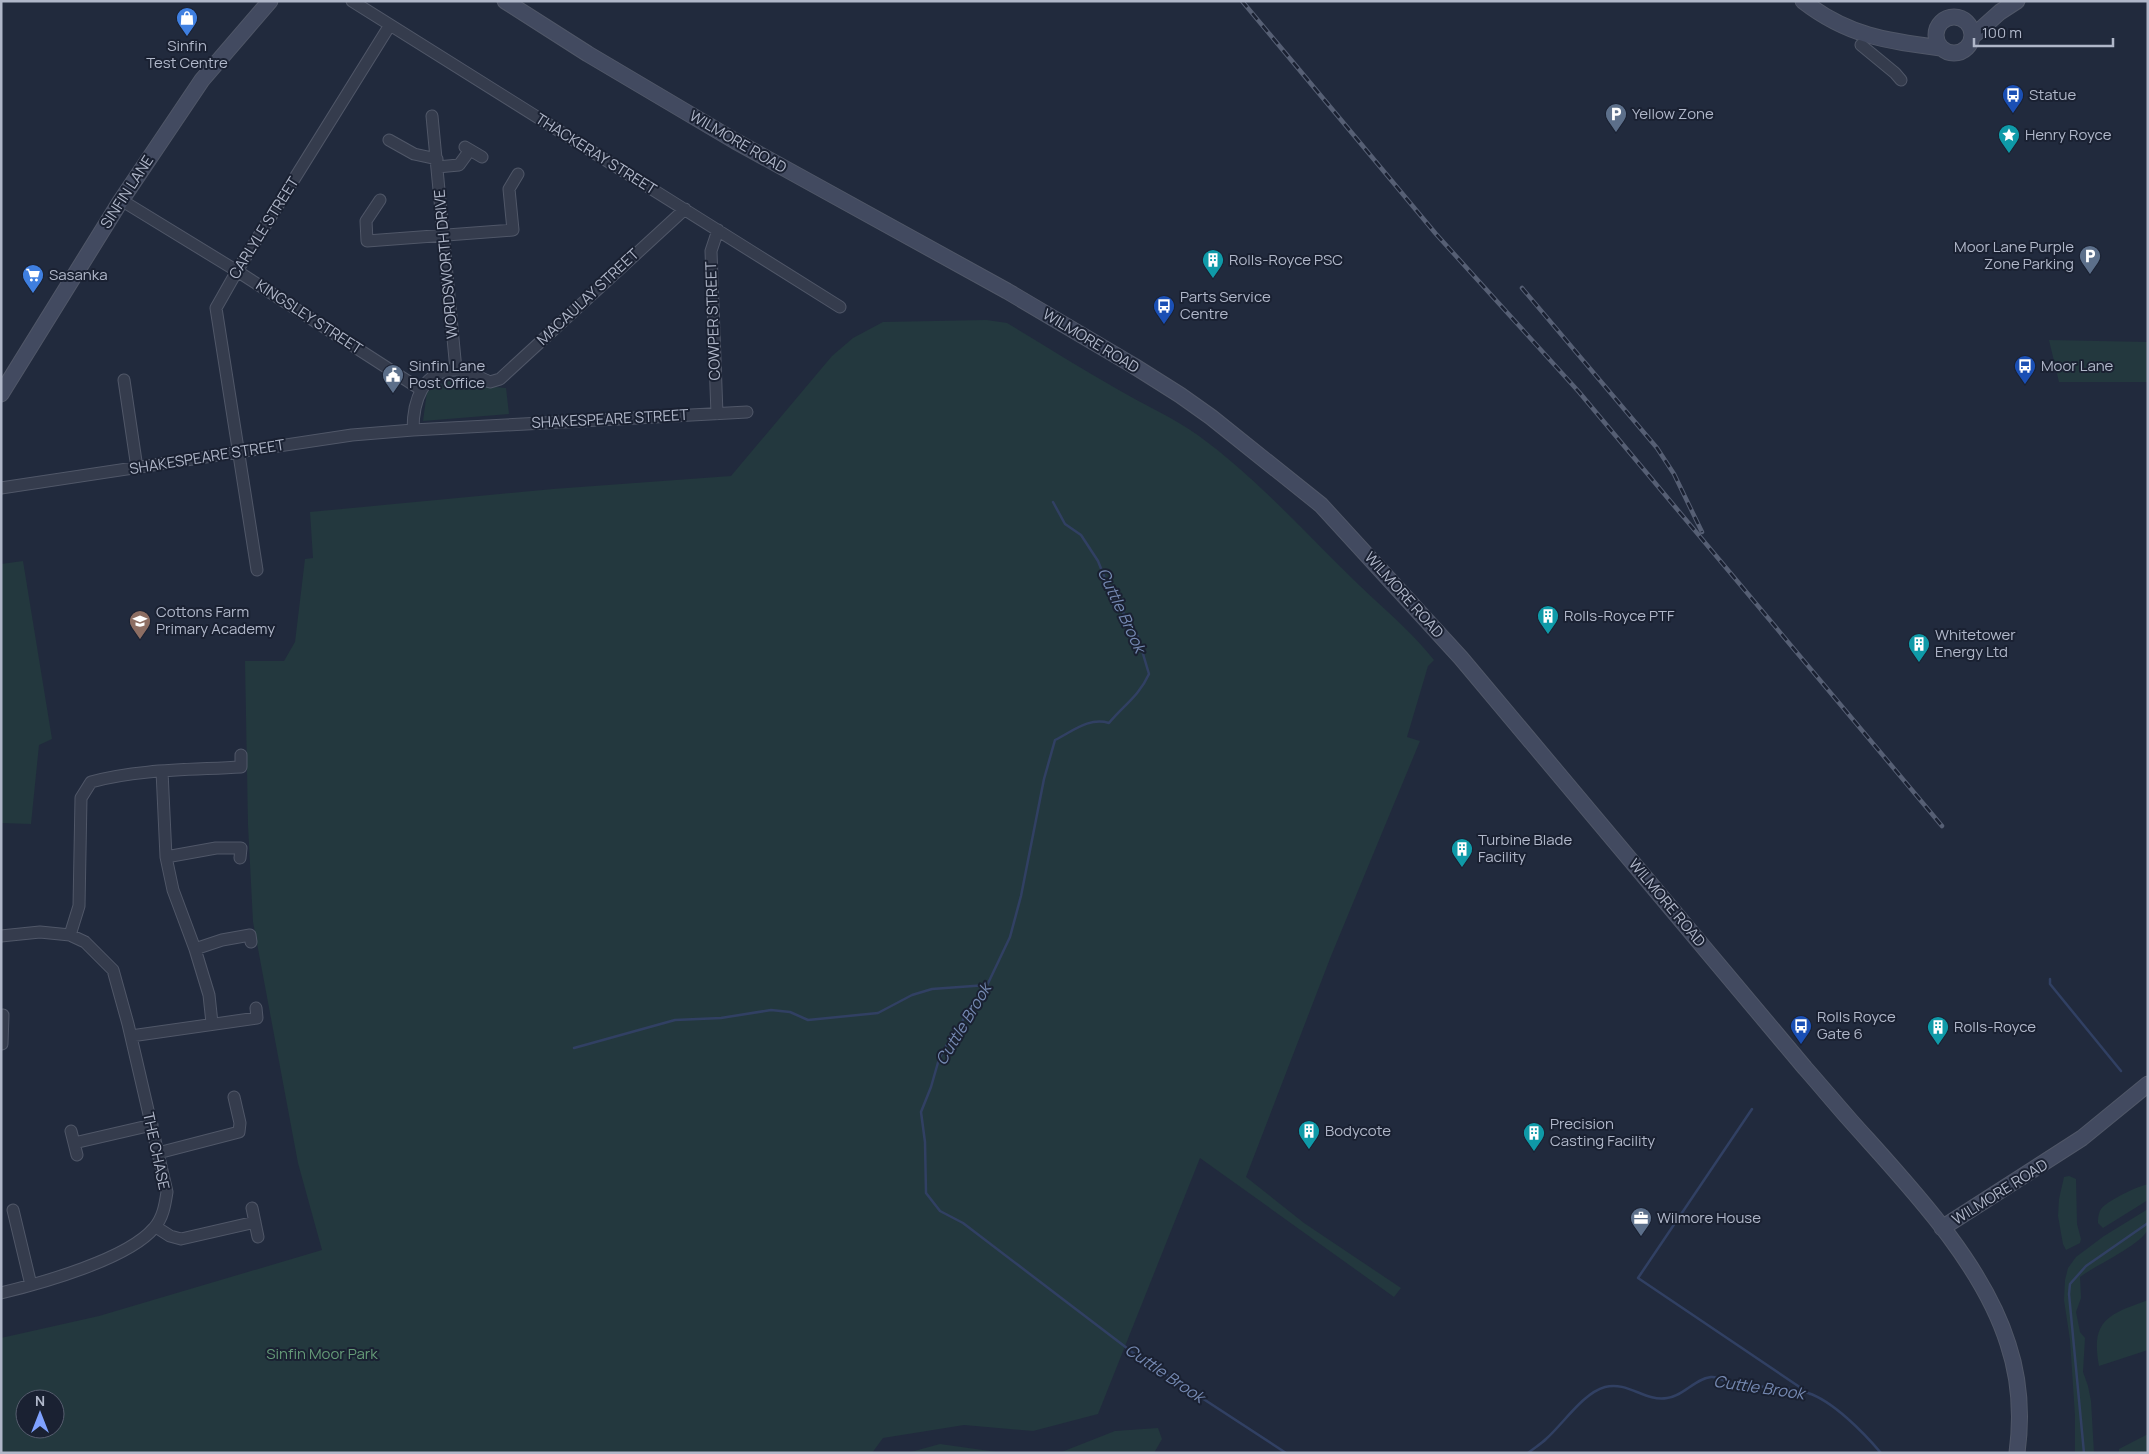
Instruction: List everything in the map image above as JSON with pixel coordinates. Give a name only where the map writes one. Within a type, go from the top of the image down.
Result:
[{"type":"street","name":"SINFIN LANE","points":[[1,394],[121,200],[202,80],[270,1]]},
{"type":"street","name":"THACKERAY STREET","points":[[352,1],[840,307]]},
{"type":"street","name":"WILMORE ROAD","points":[[505,1],[588,54],[735,141],[1007,291],[1134,366],[1211,417],[1321,506],[1364,550],[1461,658],[1805,1068],[1872,1142],[1942,1228],[2082,1138],[2148,1084]]},
{"type":"street","points":[[1803,1],[1840,25],[1868,36],[1941,48],[1950,53],[1960,53],[1968,47],[1972,38],[2000,12],[2017,1]]},
{"type":"street","points":[[1900,41],[1937,28],[1948,17],[1962,18],[2000,12]]},
{"type":"street","points":[[1962,18],[1970,26],[1972,38]]},
{"type":"street","name":"CARLYLE STREET","points":[[257,570],[216,308],[390,25]]},
{"type":"street","points":[[1937,28],[1936,39],[1941,48]]},
{"type":"street","points":[[1861,45],[1901,80]]},
{"type":"street","name":"WORDSWORTH DRIVE","points":[[432,116],[456,370]]},
{"type":"street","points":[[389,140],[414,154],[437,163],[459,165],[467,148],[482,157]]},
{"type":"street","points":[[380,200],[366,220],[367,242],[513,230],[509,189],[518,174]]},
{"type":"street","name":"KINGSLEY STREET","points":[[121,200],[237,271],[420,389]]},
{"type":"street","name":"MACAULAY STREET","points":[[456,370],[490,382],[500,379],[685,209]]},
{"type":"street","name":"COWPER STREET","points":[[717,414],[711,251],[718,230]]},
{"type":"street","points":[[413,430],[413,411],[420,389],[438,374],[456,370]]},
{"type":"street","points":[[124,380],[137,468]]},
{"type":"street","name":"SHAKESPEARE STREET","points":[[1,488],[352,435],[747,412]]},
{"type":"street","points":[[1,936],[40,932],[70,935],[79,906],[81,798],[91,782],[109,777],[162,771],[241,767],[241,756]]},
{"type":"street","points":[[162,771],[166,857],[174,890],[209,995],[212,1023]]},
{"type":"street","points":[[166,857],[216,848],[240,848],[240,858]]},
{"type":"street","name":"THE CHASE","points":[[1,1293],[32,1285],[116,1255],[139,1244],[156,1227],[164,1211],[167,1192],[130,1030],[113,970],[85,942],[70,935]]},
{"type":"street","points":[[195,949],[222,940],[250,935],[251,942]]},
{"type":"street","points":[[130,1030],[257,1018],[256,1008]]},
{"type":"street","points":[[2,1023],[2,1044]]},
{"type":"street","points":[[158,1153],[239,1132],[240,1123],[234,1097]]},
{"type":"street","points":[[74,1143],[152,1125]]},
{"type":"street","points":[[71,1131],[77,1156]]},
{"type":"street","points":[[252,1208],[258,1236]]},
{"type":"street","points":[[14,1210],[32,1285]]},
{"type":"street","points":[[156,1227],[170,1236],[181,1238],[255,1222]]},
{"type":"street","points":[[1942,1228],[1980,1284],[1998,1318],[2008,1344],[2019,1397],[2020,1424],[2017,1453]]},
{"type":"green space","name":"Sinfin Moor Park","points":[[986,320],[1007,323],[1127,395],[1179,423],[1221,453],[1282,508],[1407,630],[1434,660],[1428,666],[1407,737],[1420,741],[1331,956],[1246,1177],[1304,1223],[1401,1288],[1394,1297],[1200,1158],[1098,1414],[1033,1431],[964,1425],[883,1438],[872,1453],[1,1453],[1,1338],[99,1316],[322,1250],[298,1163],[253,922],[248,825],[245,661],[284,661],[295,642],[305,559],[313,558],[310,512],[553,489],[731,476],[832,356],[853,338],[883,322]]},
{"type":"green space","points":[[2049,340],[2148,342],[2148,382],[2059,382]]},
{"type":"green space","points":[[449,380],[471,380],[484,386],[506,388],[509,414],[423,421],[427,392]]},
{"type":"green space","points":[[23,561],[52,739],[39,745],[31,824],[1,823],[1,564]]},
{"type":"green space","points":[[2069,1176],[2076,1179],[2077,1224],[2081,1239],[2080,1243],[2066,1250],[2063,1244],[2058,1216],[2059,1199],[2064,1177]]},
{"type":"green space","points":[[2148,1184],[2148,1200],[2103,1228],[2098,1223],[2099,1213],[2105,1205],[2125,1193]]},
{"type":"green space","points":[[2148,1209],[2148,1229],[2144,1235],[2128,1248],[2080,1277],[2081,1298],[2076,1312],[2080,1332],[2085,1338],[2083,1372],[2091,1401],[2094,1453],[2075,1453],[2075,1416],[2070,1340],[2064,1300],[2068,1268],[2076,1257],[2104,1236]]},
{"type":"green space","points":[[2148,1300],[2148,1350],[2099,1366],[2098,1338],[2101,1328],[2106,1321],[2123,1310]]},
{"type":"green space","points":[[1158,1428],[1162,1439],[1154,1453],[1059,1453],[1115,1431]]},
{"type":"green space","points":[[2148,1434],[2148,1451],[2143,1453],[2119,1453],[2119,1449]]},
{"type":"green space","points":[[940,1444],[1004,1453],[907,1453]]},
{"type":"waterway","name":"Cuttle Brook","points":[[1053,502],[1065,524],[1081,535],[1098,561],[1110,591],[1138,637],[1149,674],[1136,694],[1109,723],[1088,723],[1055,740],[1044,779],[1021,896],[1010,937],[982,996],[971,1004],[958,1030],[950,1039],[939,1059],[921,1112],[925,1142],[926,1193],[940,1211],[963,1223],[1136,1355],[1286,1453]]},
{"type":"waterway","points":[[2050,979],[2050,984],[2121,1071]]},
{"type":"waterway","points":[[574,1048],[675,1020],[721,1018],[771,1010],[790,1012],[808,1020],[878,1013],[912,995],[932,989],[987,985]]},
{"type":"waterway","points":[[1752,1109],[1638,1278],[1810,1394]]},
{"type":"waterway","points":[[2084,1453],[2069,1294],[2070,1284],[2086,1266],[2148,1223]]},
{"type":"waterway","name":"Cuttle Brook","points":[[1528,1453],[1546,1439],[1581,1402],[1597,1390],[1613,1386],[1629,1389],[1651,1397],[1667,1398],[1673,1397],[1699,1381],[1711,1377],[1736,1385],[1790,1389],[1818,1397],[1848,1418],[1881,1453]]},
{"type":"railway","points":[[1242,1],[1436,234],[1579,392],[1942,826]]},
{"type":"railway","points":[[1522,288],[1657,448],[1674,474],[1702,532]]},
{"type":"place","name":"Sinfin Test Centre","points":[[187,37]]},
{"type":"place","name":"Statue","points":[[2013,114]]},
{"type":"place","name":"Yellow Zone","points":[[1616,133]]},
{"type":"place","name":"Henry Royce","points":[[2009,154]]},
{"type":"place","name":"Moor Lane Purple Zone Parking","points":[[2090,275]]},
{"type":"place","name":"Rolls-Royce PSC","points":[[1213,279]]},
{"type":"place","name":"Sasanka","points":[[33,294]]},
{"type":"place","name":"Parts Service Centre","points":[[1164,325]]},
{"type":"place","name":"Moor Lane","points":[[2025,385]]},
{"type":"place","name":"Sinfin Lane Post Office","points":[[393,394]]},
{"type":"place","name":"Rolls-Royce PTF","points":[[1548,635]]},
{"type":"place","name":"Cottons Farm Primary Academy","points":[[140,640]]},
{"type":"place","name":"Whitetower Energy Ltd","points":[[1919,663]]},
{"type":"place","name":"Turbine Blade Facility","points":[[1462,868]]},
{"type":"place","name":"Rolls Royce Gate 6","points":[[1801,1045]]},
{"type":"place","name":"Rolls-Royce","points":[[1938,1046]]},
{"type":"place","name":"Bodycote","points":[[1309,1150]]},
{"type":"place","name":"Precision Casting Facility","points":[[1534,1152]]},
{"type":"place","name":"Wilmore House","points":[[1641,1237]]}]
